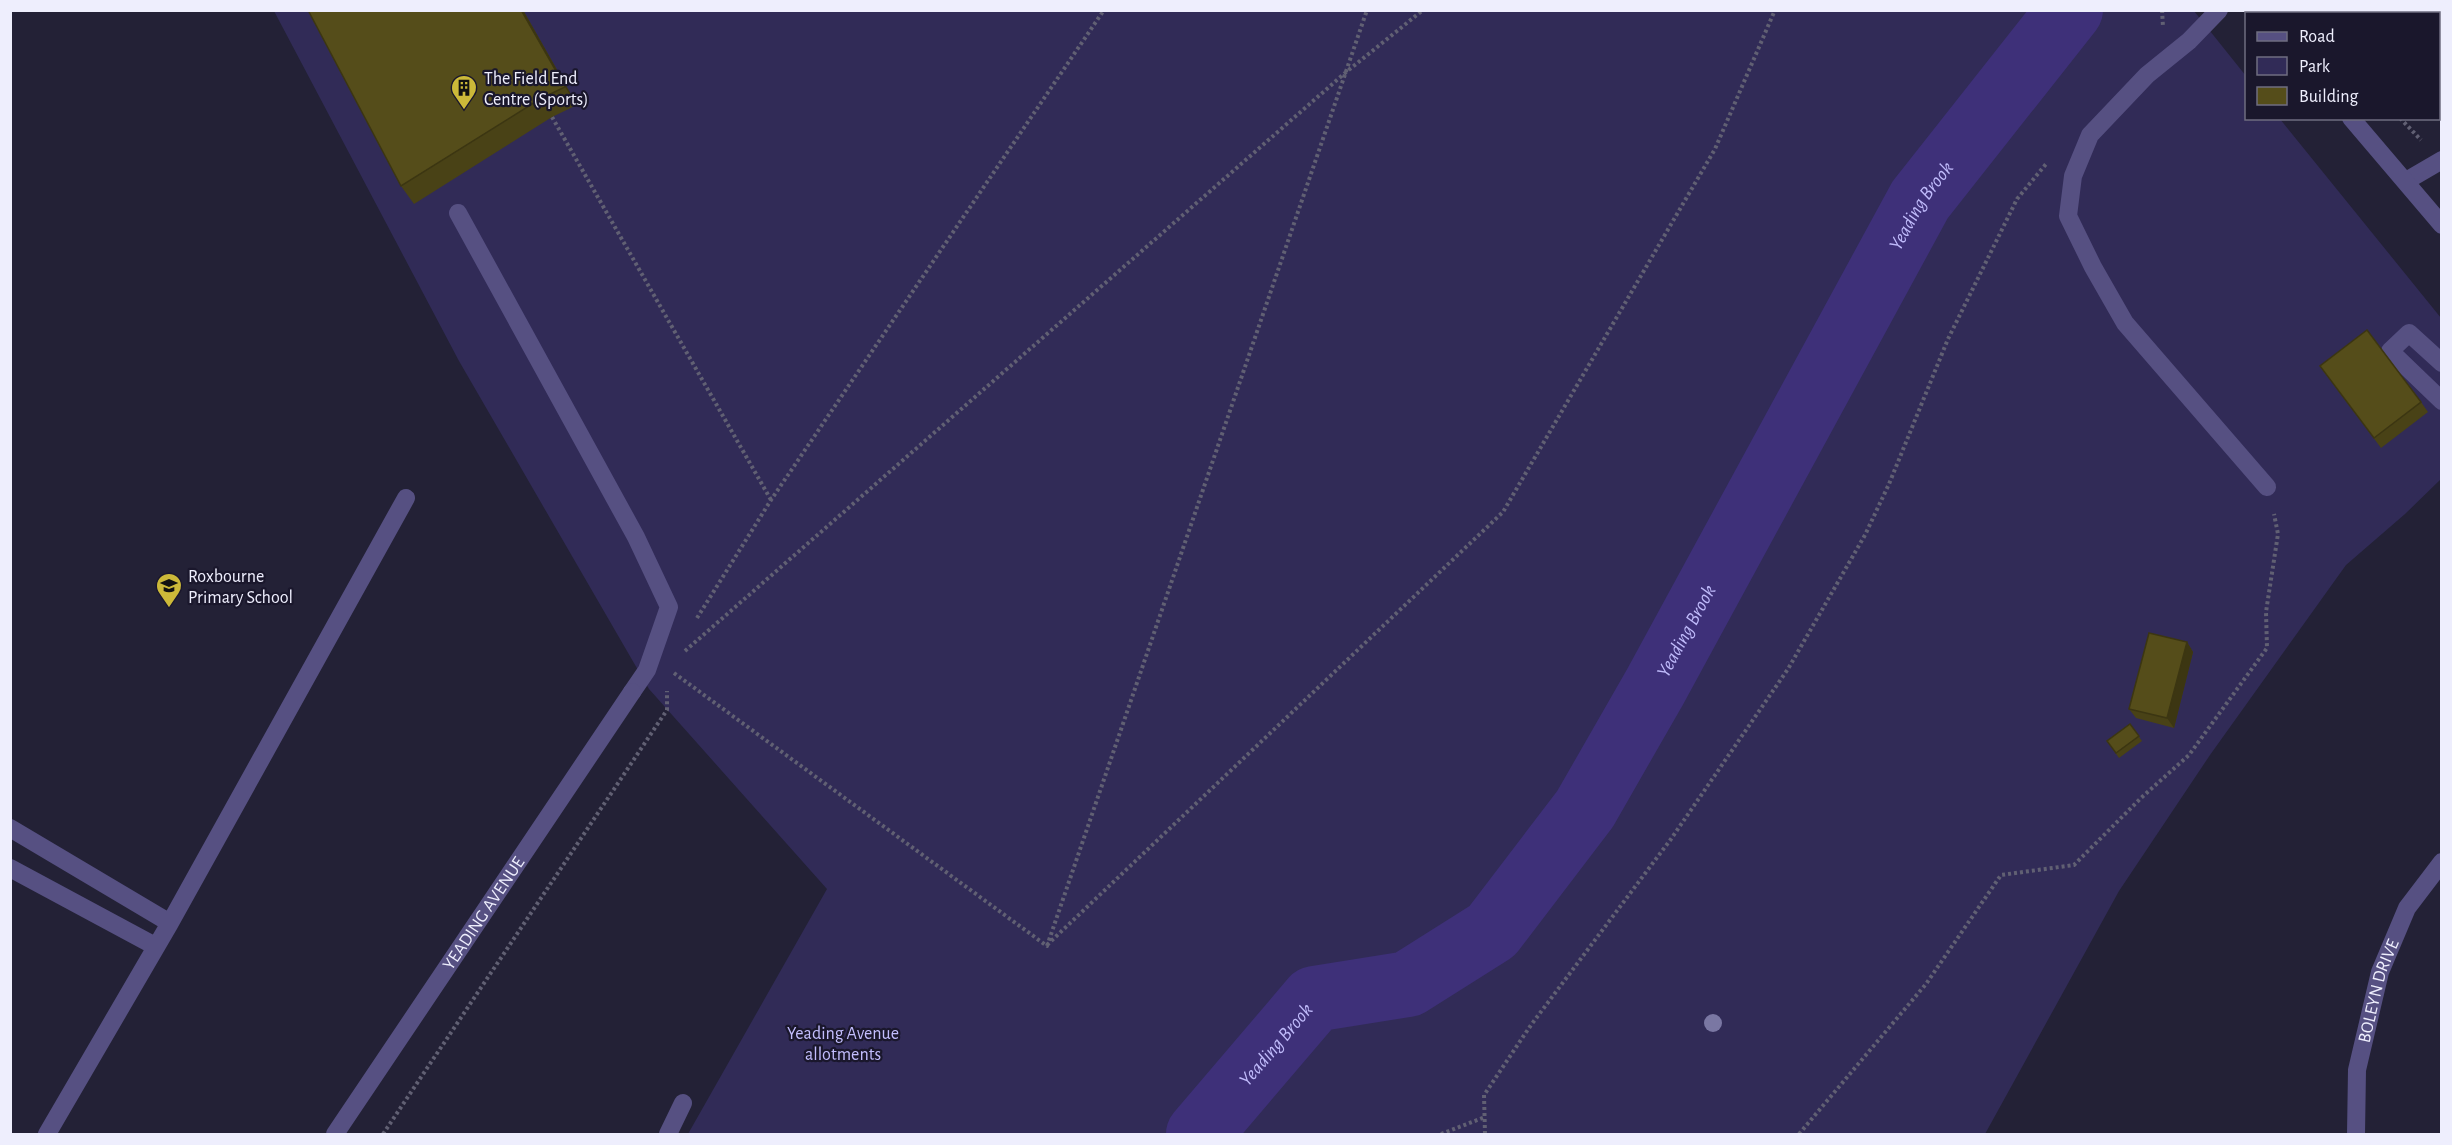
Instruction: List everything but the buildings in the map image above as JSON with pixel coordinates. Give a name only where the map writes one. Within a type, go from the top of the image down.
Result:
[{"type":"street","points":[[2219,10],[2189,41],[2146,75],[2090,135],[2073,176],[2068,216],[2093,267],[2125,323],[2267,487]]},
{"type":"street","points":[[2353,120],[2442,225]]},
{"type":"street","points":[[2406,181],[2442,160]]},
{"type":"street","name":"YEADING AVENUE","points":[[334,1134],[647,670],[669,607],[636,537],[458,213]]},
{"type":"street","points":[[2442,363],[2409,333],[2390,351],[2442,401]]},
{"type":"street","points":[[47,1134],[170,923],[406,498]]},
{"type":"street","points":[[10,828],[170,923]]},
{"type":"street","name":"BOLEYN DRIVE","points":[[2356,1134],[2356,1070],[2380,972],[2407,908],[2442,862]]},
{"type":"street","points":[[10,868],[155,946]]},
{"type":"street","points":[[668,1134],[683,1103]]},
{"type":"path","points":[[691,628],[771,500],[1104,10]]},
{"type":"path","points":[[1047,945],[1367,10]]},
{"type":"path","points":[[684,652],[1345,73],[1423,10]]},
{"type":"path","points":[[1047,945],[1503,512],[1715,148],[1775,10]]},
{"type":"path","points":[[2162,10],[2164,29]]},
{"type":"path","points":[[552,117],[771,500]]},
{"type":"path","points":[[1485,1134],[1484,1095],[1525,1034],[1671,839],[1788,669],[1865,535],[1889,484],[1948,339],[2017,200],[2046,163]]},
{"type":"path","points":[[1799,1134],[1926,984],[2001,875],[2074,865],[2141,798],[2189,755],[2261,657],[2267,648],[2266,612],[2278,534],[2267,487]]},
{"type":"path","points":[[666,667],[1047,945]]},
{"type":"path","points":[[383,1134],[667,710],[666,688]]},
{"type":"path","points":[[1441,1134],[1485,1117]]},
{"type":"green space","name":"Yeading Avenue allotments","points":[[274,11],[2194,11],[2245,75],[2245,120],[2281,120],[2441,318],[2441,479],[2346,565],[2210,755],[2119,891],[1985,1134],[688,1134],[827,889],[649,689],[459,361]]},
{"type":"waterway","name":"Yeading Brook","points":[[1199,1134],[1314,999],[1408,984],[1492,931],[1585,809],[1655,687],[1920,200],[2070,10]]},
{"type":"place","name":"The Field End Centre (Sports)","points":[[464,111]]},
{"type":"place","name":"Roxbourne Primary School","points":[[169,609]]}]
